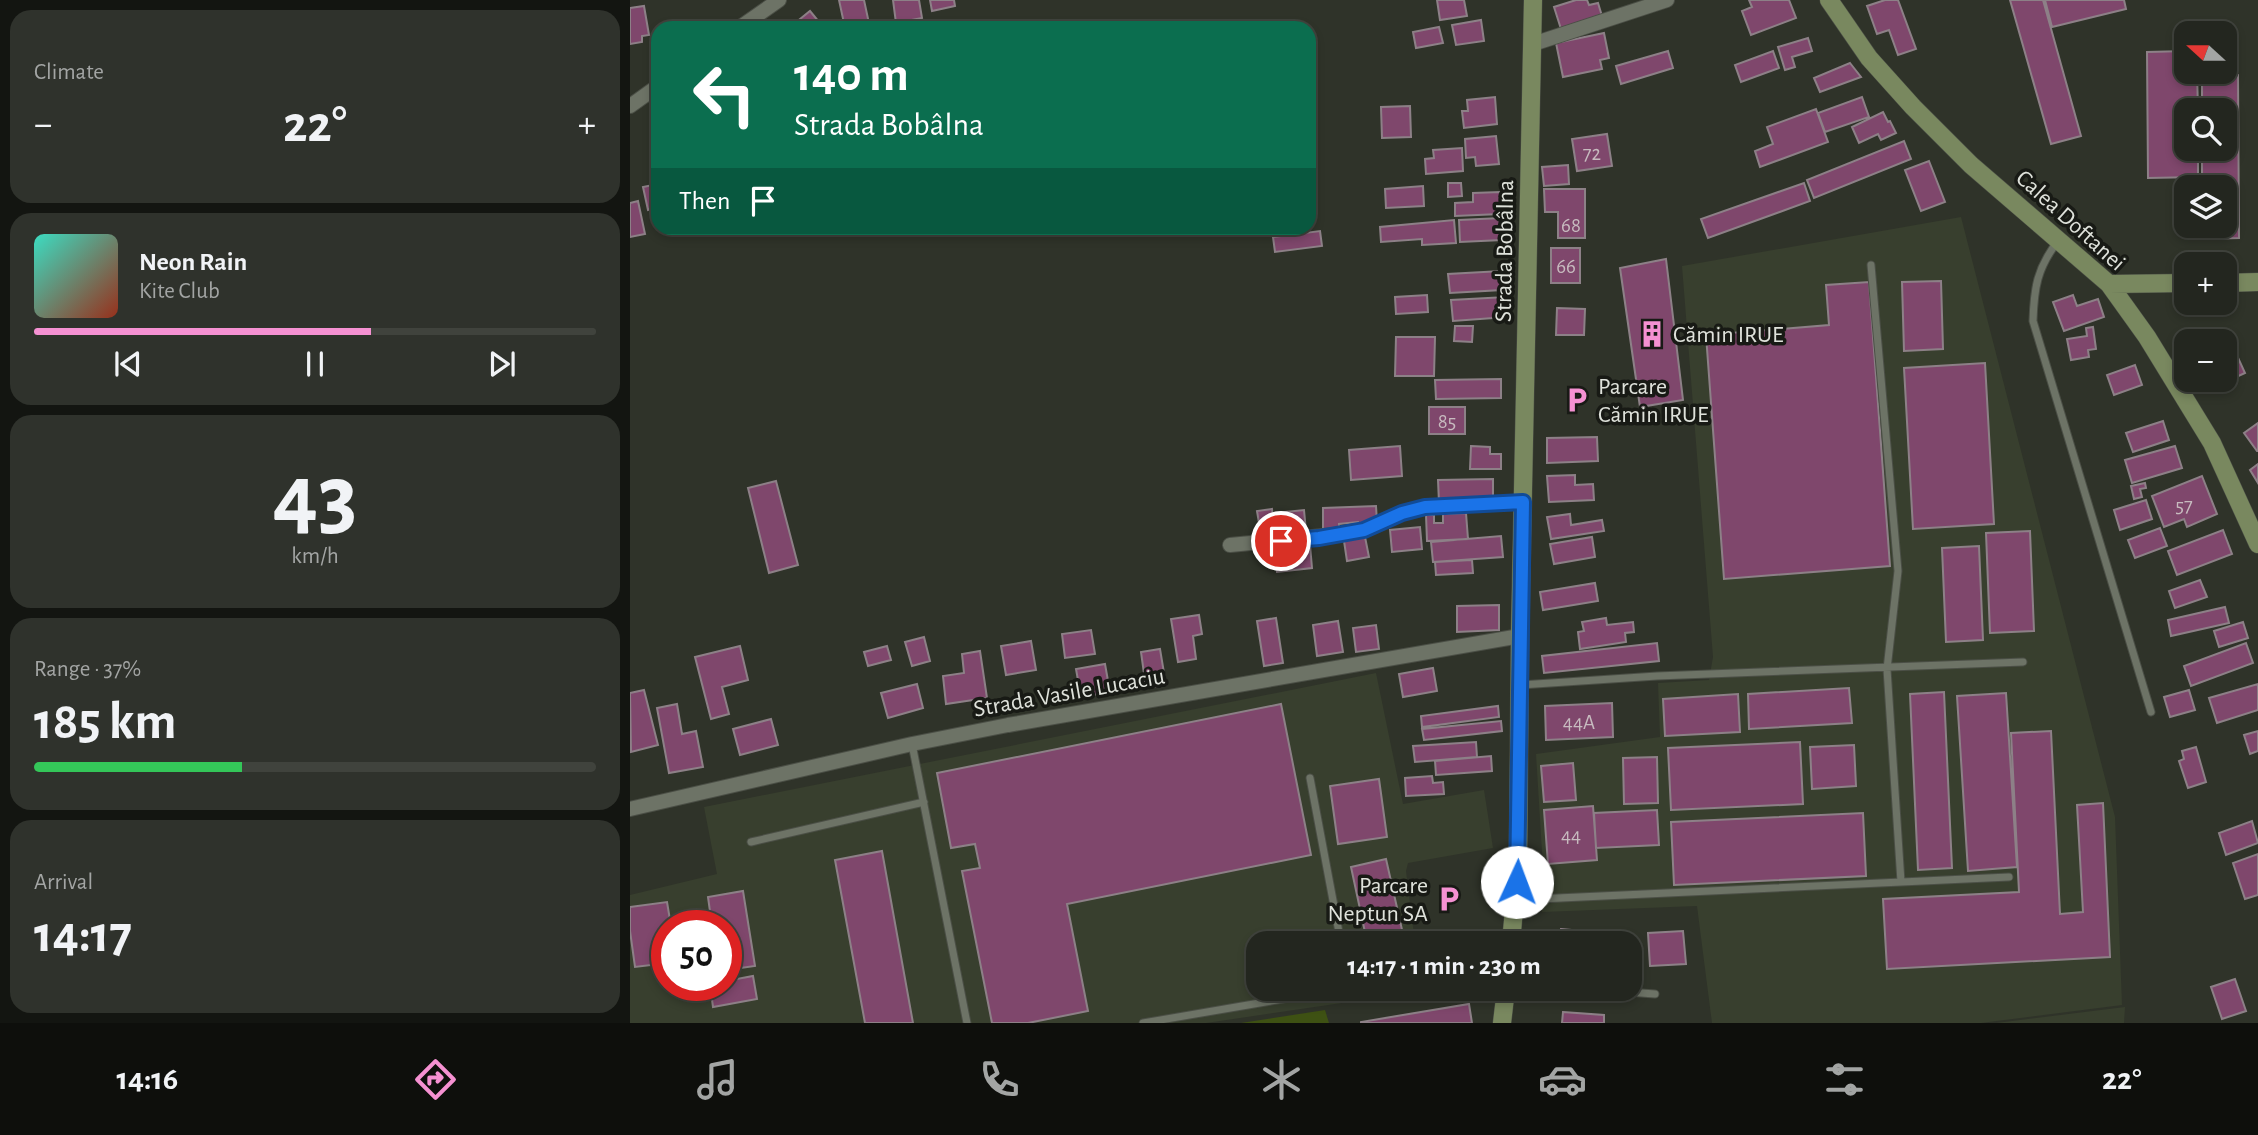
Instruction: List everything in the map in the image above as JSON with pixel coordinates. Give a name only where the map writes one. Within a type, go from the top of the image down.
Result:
[{"type":"main road","name":"Strada Bobâlna","points":[[1512,931],[1516,900],[1533,0]]},
{"type":"main road","name":"Calea Doftanei","points":[[1829,0],[1869,58],[1913,107],[1971,165],[2109,284],[2147,337],[2212,443],[2258,544]]},
{"type":"main road","points":[[2237,283],[2258,282]]},
{"type":"main road","points":[[2109,284],[2174,283]]},
{"type":"main road","points":[[1502,1023],[1505,1001]]},
{"type":"street","points":[[749,21],[779,0]]},
{"type":"street","points":[[1532,44],[1667,0]]},
{"type":"street","points":[[630,106],[651,91]]},
{"type":"street","points":[[1230,545],[1345,534],[1364,530],[1402,513],[1425,507],[1523,502]]},
{"type":"street","name":"Strada Vasile Lucaciu","points":[[630,809],[912,744],[1007,725],[1520,636]]},
{"type":"lane","points":[[2059,241],[2045,258],[2034,289],[2033,321],[2151,712]]},
{"type":"lane","points":[[1871,265],[1898,571],[1887,669],[1900,882]]},
{"type":"lane","points":[[1519,685],[1657,676],[2024,662]]},
{"type":"lane","points":[[912,744],[967,1023]]},
{"type":"lane","points":[[1310,778],[1339,931]]},
{"type":"lane","points":[[751,842],[924,802]]},
{"type":"lane","points":[[1516,900],[2009,877]]},
{"type":"lane","points":[[1642,993],[1656,994]]},
{"type":"lane","points":[[1143,1023],[1270,1001]]},
{"type":"shaded area","points":[[1961,217],[2115,817],[2122,1005],[1981,1023],[1712,1023],[1697,906],[1542,912],[1544,884],[1536,754],[1660,737],[1658,683],[1709,680],[1713,657],[1682,266]]},
{"type":"shaded area","points":[[1376,673],[1403,804],[1484,790],[1493,848],[1408,863],[1406,871],[1414,931],[1246,931],[1246,1001],[1356,1001],[1206,1023],[630,1023],[630,895],[717,874],[704,807]]},
{"type":"shaded area","points":[[2125,1007],[2124,1023],[1996,1023]]},
{"type":"green space","points":[[1325,1010],[1329,1023],[1241,1023]]},
{"type":"building","points":[[839,0],[864,0],[868,21],[844,21]]},
{"type":"building","points":[[893,0],[919,0],[922,18],[896,21]]},
{"type":"building","points":[[930,0],[954,0],[955,6],[932,11]]},
{"type":"building","points":[[1437,0],[1464,0],[1467,16],[1440,20]]},
{"type":"building","points":[[1576,0],[1587,0],[1589,5],[1598,3],[1602,16],[1561,29],[1554,7]]},
{"type":"building","points":[[1749,0],[1789,0],[1796,18],[1751,35],[1742,11],[1752,7]]},
{"type":"building","points":[[1885,0],[1898,0],[1916,49],[1898,55],[1889,30],[1877,34],[1867,6]]},
{"type":"building","points":[[2010,0],[2043,0],[2081,136],[2051,144]]},
{"type":"building","points":[[2045,0],[2124,0],[2126,9],[2052,27]]},
{"type":"building","points":[[644,6],[649,35],[642,36],[642,42],[630,44],[630,8]]},
{"type":"building","points":[[810,11],[818,21],[798,21]]},
{"type":"building","points":[[1481,20],[1484,41],[1456,45],[1452,25]]},
{"type":"building","points":[[1439,27],[1443,43],[1416,48],[1413,32]]},
{"type":"building","points":[[1604,33],[1609,58],[1600,60],[1602,69],[1563,77],[1556,43]]},
{"type":"building","points":[[1808,38],[1812,51],[1792,57],[1795,67],[1785,70],[1778,47]]},
{"type":"building","points":[[1668,51],[1673,68],[1621,84],[1616,66]]},
{"type":"building","points":[[1773,51],[1779,68],[1741,82],[1735,65]]},
{"type":"building","points":[[2174,51],[2174,84],[2197,84],[2198,98],[2174,98],[2174,161],[2198,161],[2198,175],[2148,178],[2147,52]]},
{"type":"building","points":[[1850,63],[1861,77],[1820,92],[1814,78]]},
{"type":"building","points":[[2238,75],[2239,238],[2203,239],[2237,238],[2237,175],[2202,175],[2202,161],[2237,161],[2237,98],[2202,98],[2202,84],[2237,84]]},
{"type":"building","points":[[1495,97],[1497,124],[1464,128],[1462,111],[1468,111],[1467,100]]},
{"type":"building","points":[[1862,97],[1869,117],[1825,132],[1818,113]]},
{"type":"building","points":[[1410,106],[1411,137],[1382,138],[1381,107]]},
{"type":"building","points":[[1816,109],[1828,142],[1760,167],[1755,151],[1773,144],[1767,127]]},
{"type":"building","points":[[1883,112],[1896,133],[1881,140],[1878,134],[1859,143],[1852,127]]},
{"type":"building","points":[[1607,134],[1612,166],[1577,171],[1572,139]]},
{"type":"building","points":[[1496,136],[1499,164],[1476,166],[1475,157],[1466,158],[1465,139]]},
{"type":"building","points":[[1904,141],[1911,159],[1814,198],[1807,180]]},
{"type":"building","points":[[1462,148],[1463,171],[1426,174],[1425,159],[1434,158],[1433,150]]},
{"type":"building","points":[[1929,161],[1945,202],[1921,211],[1905,170]]},
{"type":"building","points":[[1568,165],[1569,184],[1544,186],[1542,167]]},
{"type":"building","points":[[1448,183],[1461,183],[1462,196],[1448,197]]},
{"type":"building","points":[[1804,183],[1810,201],[1708,238],[1701,219]]},
{"type":"building","points":[[651,185],[651,209],[648,210],[643,187]]},
{"type":"building","points":[[1423,186],[1424,206],[1386,208],[1385,189]]},
{"type":"building","points":[[1544,189],[1585,189],[1585,238],[1558,238],[1558,212],[1545,212]]},
{"type":"building","points":[[1500,192],[1500,214],[1455,216],[1455,203],[1473,202],[1473,193]]},
{"type":"building","points":[[638,201],[645,234],[630,237],[630,203]]},
{"type":"building","points":[[1501,218],[1502,240],[1460,242],[1459,220]]},
{"type":"building","points":[[1454,220],[1456,243],[1422,245],[1422,239],[1381,242],[1380,227]]},
{"type":"building","points":[[1320,231],[1322,246],[1275,252],[1273,237],[1316,235],[1316,232]]},
{"type":"building","points":[[1551,248],[1580,248],[1580,283],[1551,283]]},
{"type":"building","name":"Cămin IRUE","points":[[1666,259],[1683,400],[1640,407],[1620,268]]},
{"type":"building","points":[[1501,271],[1502,290],[1450,293],[1448,274]]},
{"type":"building","points":[[1941,281],[1943,349],[1904,351],[1902,282]]},
{"type":"building","points":[[1869,282],[1890,566],[1724,579],[1706,335],[1829,325],[1826,285]]},
{"type":"building","points":[[1427,295],[1428,312],[1396,314],[1395,297]]},
{"type":"building","points":[[2073,295],[2077,306],[2098,299],[2104,317],[2064,331],[2053,302]]},
{"type":"building","points":[[1506,297],[1507,317],[1453,321],[1451,300]]},
{"type":"building","points":[[1557,308],[1585,309],[1584,335],[1556,335]]},
{"type":"building","points":[[1455,326],[1473,326],[1472,342],[1454,341]]},
{"type":"building","points":[[2093,327],[2096,349],[2088,350],[2089,357],[2071,360],[2067,339],[2087,336],[2086,328]]},
{"type":"building","points":[[1396,337],[1435,337],[1434,376],[1395,376]]},
{"type":"building","points":[[2237,356],[2245,373],[2237,377]]},
{"type":"building","points":[[1985,363],[1994,524],[1913,529],[1904,368]]},
{"type":"building","points":[[2135,365],[2142,385],[2114,395],[2107,375]]},
{"type":"building","points":[[1501,379],[1501,398],[1436,399],[1435,380]]},
{"type":"building","points":[[1429,407],[1465,407],[1465,434],[1429,434]]},
{"type":"building","points":[[2163,421],[2169,440],[2133,452],[2126,433]]},
{"type":"building","points":[[2258,423],[2258,451],[2257,451],[2244,433]]},
{"type":"building","points":[[1597,437],[1598,461],[1547,463],[1547,438]]},
{"type":"building","points":[[1400,446],[1402,476],[1351,480],[1349,450]]},
{"type":"building","points":[[1471,446],[1490,447],[1490,454],[1501,454],[1501,469],[1470,469]]},
{"type":"building","points":[[2175,446],[2182,468],[2132,483],[2125,460]]},
{"type":"building","points":[[2258,464],[2258,483],[2250,470]]},
{"type":"building","points":[[1575,475],[1575,485],[1593,484],[1594,500],[1549,502],[1547,476]]},
{"type":"building","points":[[2202,476],[2217,514],[2187,527],[2184,519],[2164,527],[2152,496]]},
{"type":"building","points":[[1493,479],[1493,502],[1439,503],[1438,480]]},
{"type":"building","points":[[776,481],[798,565],[769,573],[748,488]]},
{"type":"building","points":[[2145,483],[2146,488],[2140,489],[2142,497],[2134,499],[2131,486]]},
{"type":"building","points":[[2146,500],[2152,519],[2120,530],[2114,510]]},
{"type":"building","points":[[1376,506],[1377,522],[1359,529],[1358,522],[1339,524],[1339,530],[1323,532],[1323,508]]},
{"type":"building","points":[[1272,509],[1274,528],[1260,529],[1257,511]]},
{"type":"building","points":[[1304,510],[1306,531],[1279,534],[1276,513]]},
{"type":"building","points":[[1466,513],[1468,539],[1427,541],[1426,515],[1434,515],[1434,523],[1443,523],[1443,514]]},
{"type":"building","points":[[1570,514],[1571,525],[1602,520],[1604,531],[1551,539],[1547,517]]},
{"type":"building","points":[[1420,527],[1422,549],[1392,552],[1390,530]]},
{"type":"building","points":[[2160,528],[2167,546],[2135,558],[2128,540]]},
{"type":"building","points":[[2223,530],[2232,554],[2177,575],[2168,551]]},
{"type":"building","points":[[2030,531],[2034,631],[1990,633],[1986,533]]},
{"type":"building","points":[[1501,536],[1503,557],[1433,562],[1431,542]]},
{"type":"building","points":[[1365,537],[1369,557],[1347,561],[1344,541]]},
{"type":"building","points":[[1592,537],[1595,557],[1554,564],[1550,544]]},
{"type":"building","points":[[1310,545],[1312,568],[1277,572],[1275,549]]},
{"type":"building","points":[[1979,546],[1983,640],[1946,642],[1942,548]]},
{"type":"building","points":[[1472,560],[1473,573],[1436,575],[1435,562]]},
{"type":"building","points":[[2200,580],[2207,597],[2175,608],[2169,591]]},
{"type":"building","points":[[1595,583],[1598,601],[1543,610],[1540,592]]},
{"type":"building","points":[[1499,605],[1499,630],[1457,632],[1457,606]]},
{"type":"building","points":[[2225,607],[2229,623],[2171,636],[2168,620]]},
{"type":"building","points":[[1199,615],[1202,634],[1193,636],[1196,659],[1178,662],[1171,619]]},
{"type":"building","points":[[1276,618],[1283,663],[1264,666],[1257,621]]},
{"type":"building","points":[[1606,618],[1607,625],[1633,622],[1634,632],[1625,633],[1626,642],[1580,649],[1578,632],[1584,631],[1582,622]]},
{"type":"building","points":[[1338,621],[1343,652],[1317,656],[1313,625]]},
{"type":"building","points":[[2243,622],[2248,638],[2219,647],[2214,631]]},
{"type":"building","points":[[1376,625],[1379,649],[1356,652],[1353,628]]},
{"type":"building","points":[[1091,630],[1095,654],[1065,658],[1062,634]]},
{"type":"building","points":[[924,637],[930,661],[912,666],[905,642]]},
{"type":"building","points":[[1031,641],[1036,670],[1006,675],[1001,646]]},
{"type":"building","points":[[1657,643],[1659,661],[1544,673],[1542,656]]},
{"type":"building","points":[[2246,643],[2253,663],[2191,686],[2184,666]]},
{"type":"building","points":[[740,646],[748,680],[722,687],[729,714],[711,719],[695,657]]},
{"type":"building","points":[[887,646],[891,660],[868,666],[864,652]]},
{"type":"building","points":[[1160,649],[1166,685],[1146,688],[1141,652]]},
{"type":"building","points":[[980,651],[987,698],[946,704],[943,676],[964,673],[962,654]]},
{"type":"building","points":[[1105,664],[1110,692],[1081,697],[1076,669]]},
{"type":"building","points":[[1433,668],[1437,691],[1403,697],[1399,674]]},
{"type":"building","points":[[917,684],[923,708],[888,718],[881,693]]},
{"type":"building","points":[[2258,684],[2258,710],[2217,723],[2209,698]]},
{"type":"building","points":[[1849,688],[1852,723],[1749,729],[1748,694]]},
{"type":"building","points":[[644,690],[658,745],[631,752],[630,693]]},
{"type":"building","points":[[2189,690],[2195,710],[2170,717],[2164,697]]},
{"type":"building","points":[[1944,692],[1952,868],[1918,870],[1910,694]]},
{"type":"building","points":[[2006,693],[2017,867],[1968,871],[1957,696]]},
{"type":"building","points":[[1738,694],[1740,732],[1665,736],[1663,699]]},
{"type":"building","points":[[1612,703],[1613,737],[1546,740],[1545,706]]},
{"type":"building","points":[[677,704],[682,734],[696,731],[703,767],[669,773],[657,708]]},
{"type":"building","points":[[1281,704],[1311,855],[1067,904],[1088,1011],[1028,1023],[992,1023],[962,871],[980,868],[975,844],[951,848],[937,773]]},
{"type":"building","points":[[1498,706],[1499,717],[1422,727],[1421,716]]},
{"type":"building","points":[[771,719],[778,745],[740,755],[733,729]]},
{"type":"building","points":[[1501,721],[1502,731],[1424,740],[1422,729]]},
{"type":"building","points":[[2051,731],[2060,914],[2083,912],[2077,805],[2103,803],[2110,957],[1887,969],[1883,899],[2019,892],[2011,733]]},
{"type":"building","points":[[2258,731],[2258,751],[2250,754],[2244,735]]},
{"type":"building","points":[[1476,742],[1477,757],[1415,762],[1413,746]]},
{"type":"building","points":[[1800,742],[1803,804],[1671,810],[1668,748]]},
{"type":"building","points":[[1854,745],[1856,786],[1812,789],[1810,747]]},
{"type":"building","points":[[2196,747],[2206,782],[2188,788],[2179,761],[2184,759],[2182,751]]},
{"type":"building","points":[[1491,756],[1492,771],[1436,775],[1435,761]]},
{"type":"building","points":[[1657,757],[1658,803],[1624,804],[1623,758]]},
{"type":"building","points":[[1573,763],[1576,800],[1544,802],[1541,766]]},
{"type":"building","points":[[1432,776],[1433,783],[1443,782],[1444,794],[1406,796],[1405,778]]},
{"type":"building","points":[[1379,779],[1387,837],[1338,844],[1330,786]]},
{"type":"building","points":[[1593,806],[1597,860],[1548,864],[1544,810]]},
{"type":"building","points":[[1657,810],[1659,845],[1596,848],[1594,813]]},
{"type":"building","points":[[1863,813],[1866,876],[1674,885],[1671,822]]},
{"type":"building","points":[[2252,821],[2258,843],[2226,855],[2219,833]]},
{"type":"building","points":[[882,851],[913,1023],[865,1023],[835,860]]},
{"type":"building","points":[[2258,854],[2258,895],[2245,899],[2233,863]]},
{"type":"building","points":[[1386,859],[1402,931],[1365,931],[1351,867]]},
{"type":"building","points":[[743,891],[755,966],[742,968],[742,910],[710,910],[708,897]]},
{"type":"building","points":[[667,902],[668,910],[651,910],[651,965],[635,967],[630,907]]},
{"type":"building","points":[[1683,931],[1686,964],[1650,966],[1648,933]]},
{"type":"building","points":[[753,976],[757,999],[713,1007],[712,1001],[742,1001],[742,978]]},
{"type":"building","points":[[2235,979],[2246,1011],[2222,1019],[2211,987]]},
{"type":"building","points":[[1469,1004],[1472,1023],[1361,1023],[1361,1022]]},
{"type":"building","points":[[1563,1012],[1604,1015],[1604,1023],[1562,1023]]},
{"type":"place","name":"Cămin IRUE","points":[[1652,334]]},
{"type":"place","name":"Parcare Cămin IRUE","points":[[1577,400]]},
{"type":"place","name":"Parcare Neptun SA","points":[[1449,899]]},
{"type":"route","points":[[1281,541],[1364,530],[1402,513],[1425,507],[1523,502],[1517,882]]}]
